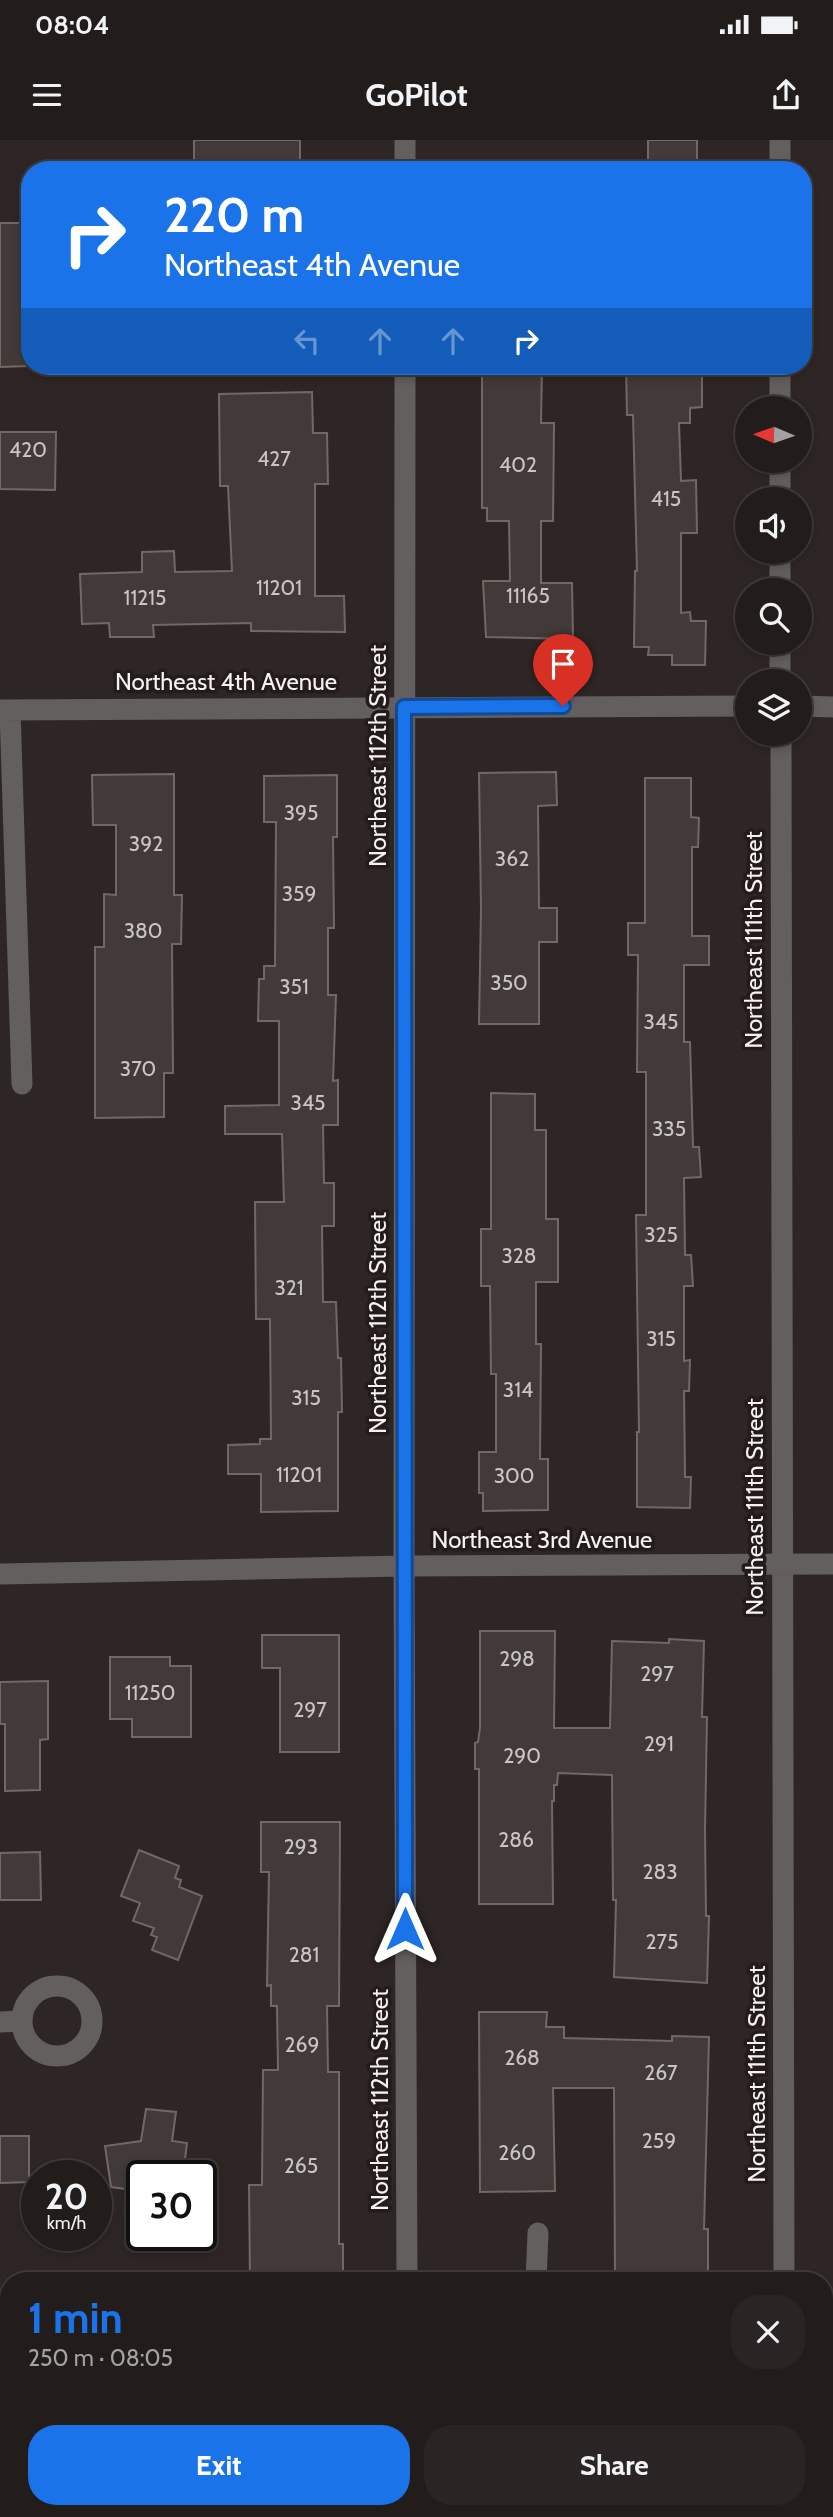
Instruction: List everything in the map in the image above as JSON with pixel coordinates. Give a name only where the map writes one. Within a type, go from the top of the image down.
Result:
[{"type":"street","points":[[405,140],[405,161]]},
{"type":"street","points":[[780,140],[780,161]]},
{"type":"street","name":"Northeast 112th Street","points":[[405,375],[404,1566],[407,2272]]},
{"type":"street","points":[[780,375],[780,396]]},
{"type":"street","name":"Northeast 4th Avenue","points":[[5,710],[735,706]]},
{"type":"street","points":[[812,706],[833,707]]},
{"type":"street","points":[[5,710],[22,1084]]},
{"type":"street","name":"Northeast 111th Street","points":[[780,746],[784,2272]]},
{"type":"street","name":"Northeast 3rd Avenue","points":[[0,1574],[404,1566],[833,1564]]},
{"type":"street","points":[[0,2022],[22,2021]]},
{"type":"street","points":[[536,2272],[538,2233]]},
{"type":"building","points":[[194,140],[300,140],[300,161],[194,161]]},
{"type":"building","points":[[648,140],[697,140],[697,161],[648,161]]},
{"type":"building","points":[[0,223],[21,223],[21,366],[0,367]]},
{"type":"building","points":[[482,375],[542,375],[541,423],[554,423],[553,521],[541,521],[541,583],[572,583],[573,639],[486,637],[483,581],[510,581],[509,521],[487,521],[487,508],[482,508]]},
{"type":"building","points":[[626,375],[702,375],[702,407],[690,408],[690,423],[679,423],[681,481],[696,480],[697,533],[681,533],[681,613],[690,612],[691,621],[706,621],[705,665],[672,665],[672,655],[648,655],[649,647],[634,647],[637,571],[633,415],[627,415]]},
{"type":"building","points":[[312,392],[313,433],[327,433],[328,484],[315,484],[315,596],[344,596],[345,632],[251,631],[251,623],[153,625],[154,637],[110,637],[109,623],[82,624],[80,574],[142,572],[142,552],[174,551],[175,572],[232,571],[228,486],[220,486],[219,394]]},
{"type":"building","points":[[0,432],[56,432],[55,490],[0,489]]},
{"type":"building","points":[[556,772],[557,805],[538,806],[539,908],[557,908],[557,942],[539,942],[539,1024],[479,1024],[479,773]]},
{"type":"building","points":[[174,774],[174,895],[182,895],[181,944],[172,944],[173,1073],[164,1073],[164,1117],[95,1118],[95,947],[104,947],[104,894],[116,895],[116,825],[93,825],[92,775]]},
{"type":"building","points":[[337,775],[337,837],[333,837],[334,928],[328,928],[328,995],[336,995],[333,1081],[338,1080],[338,1125],[323,1125],[324,1183],[334,1183],[334,1226],[322,1226],[323,1302],[336,1302],[338,1358],[341,1358],[338,1511],[261,1512],[261,1474],[228,1474],[228,1445],[260,1444],[260,1439],[271,1439],[270,1319],[256,1319],[255,1202],[284,1202],[282,1134],[225,1134],[225,1106],[279,1105],[279,1021],[258,1021],[259,979],[264,979],[264,966],[275,966],[276,822],[264,822],[264,776]]},
{"type":"building","points":[[645,778],[691,778],[691,817],[699,818],[698,847],[692,847],[692,936],[709,936],[709,965],[684,965],[684,1042],[690,1042],[693,1147],[699,1147],[701,1177],[684,1178],[685,1255],[691,1255],[693,1286],[684,1286],[684,1361],[690,1360],[689,1391],[684,1391],[685,1477],[691,1477],[690,1508],[637,1507],[639,1432],[636,1215],[646,1215],[646,1072],[637,1072],[638,955],[628,955],[628,923],[645,923]]},
{"type":"building","points":[[491,1093],[535,1094],[535,1130],[546,1130],[546,1219],[558,1219],[558,1282],[536,1282],[536,1344],[541,1344],[540,1459],[548,1459],[548,1510],[483,1511],[483,1493],[479,1493],[479,1452],[496,1452],[496,1374],[491,1374],[490,1286],[481,1286],[481,1229],[491,1229]]},
{"type":"building","points":[[480,1631],[555,1631],[554,1728],[610,1728],[612,1641],[704,1641],[702,1717],[707,1717],[707,1983],[614,1977],[616,1900],[613,1900],[612,1775],[558,1773],[552,1801],[553,1904],[479,1904],[479,1769],[475,1769],[475,1743],[478,1742],[480,1728]]},
{"type":"building","points":[[262,1635],[339,1635],[339,1752],[280,1752],[280,1668],[262,1668]]},
{"type":"building","points":[[110,1657],[170,1657],[170,1666],[191,1666],[191,1737],[132,1737],[132,1719],[110,1719]]},
{"type":"building","points":[[48,1681],[48,1739],[40,1740],[40,1790],[5,1791],[5,1724],[0,1724],[0,1682]]},
{"type":"building","points":[[261,1822],[340,1822],[339,2006],[327,2006],[328,2072],[339,2072],[339,2244],[343,2244],[343,2272],[250,2272],[249,2185],[262,2185],[263,2070],[278,2070],[277,2006],[271,2006],[271,1985],[267,1986],[269,1872],[261,1872]]},
{"type":"building","points":[[139,1850],[179,1866],[175,1878],[181,1880],[179,1887],[202,1896],[178,1960],[152,1950],[157,1937],[151,1935],[154,1928],[133,1921],[140,1903],[121,1896]]},
{"type":"building","points":[[40,1852],[41,1900],[0,1900],[0,1853]]},
{"type":"building","points":[[479,2012],[547,2012],[546,2027],[564,2027],[564,2038],[672,2041],[672,2036],[709,2037],[704,2229],[708,2229],[708,2272],[615,2272],[614,2088],[553,2088],[555,2191],[480,2192]]},
{"type":"building","points":[[146,2109],[176,2112],[172,2141],[187,2143],[185,2160],[126,2160],[126,2189],[112,2187],[112,2160],[107,2160],[105,2146],[141,2141]]},
{"type":"building","points":[[0,2136],[29,2136],[29,2160],[21,2160],[21,2182],[0,2183]]},
{"type":"route","points":[[405,1929],[404,707],[563,706]]}]
